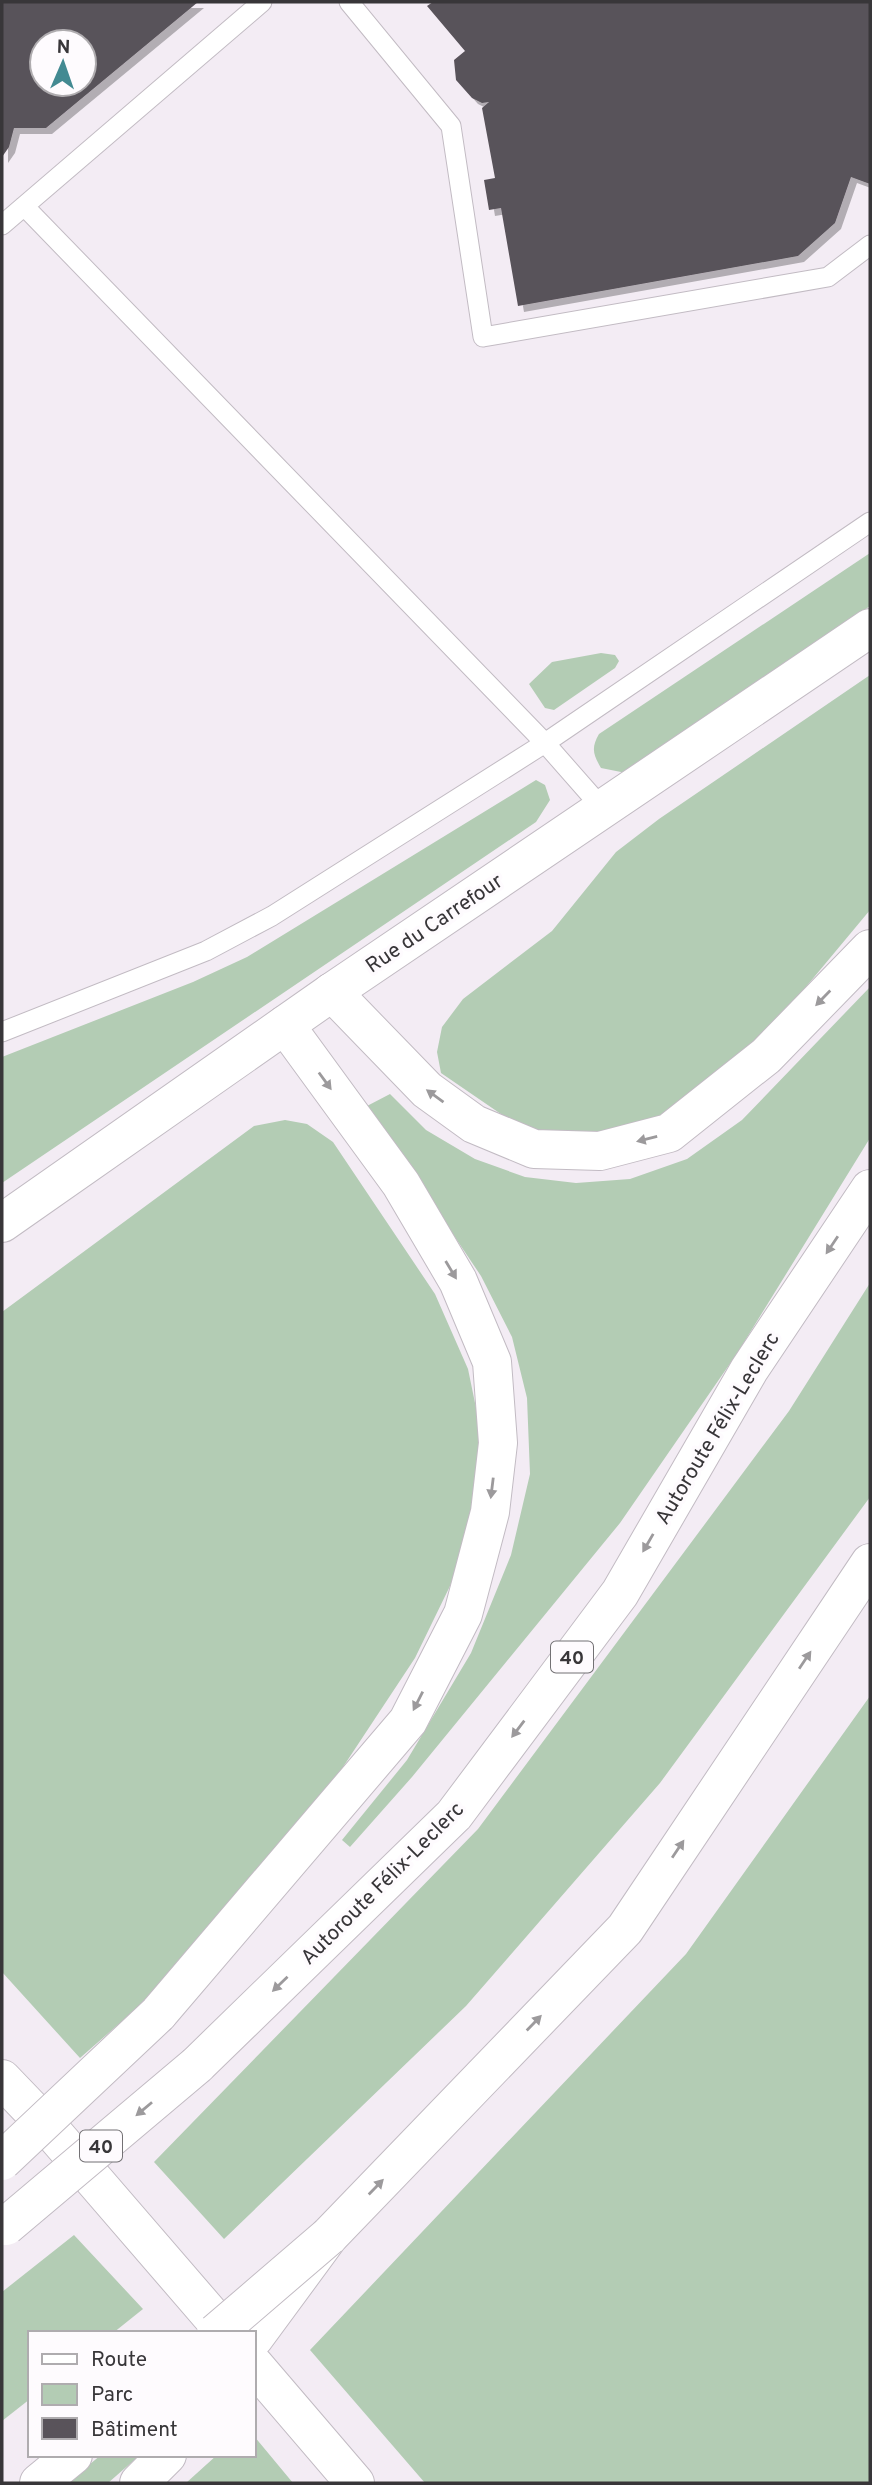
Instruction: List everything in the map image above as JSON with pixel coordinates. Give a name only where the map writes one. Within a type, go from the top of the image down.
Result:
[{"type":"main road","name":"Rue du Carrefour","points":[[2,1223],[332,992],[870,628]]},
{"type":"main road","points":[[332,992],[427,1090],[474,1124],[534,1149],[600,1151],[669,1133],[766,1056],[870,950]]},
{"type":"main road","points":[[2,2161],[158,2014],[408,1721],[463,1614],[490,1511],[498,1443],[492,1362],[458,1281],[401,1184],[285,1025]]},
{"type":"main road","name":"Autoroute Félix-Leclerc","points":[[4,2228],[197,2065],[454,1815],[620,1592],[749,1370],[870,1189]]},
{"type":"main road","points":[[218,2331],[328,2236],[625,1928],[870,1563]]},
{"type":"main road","points":[[2,2055],[50,2129]]},
{"type":"main road","points":[[2,2079],[50,2129],[224,2331]]},
{"type":"main road","points":[[256,2335],[328,2236]]},
{"type":"main road","points":[[256,2367],[355,2483]]},
{"type":"main road","points":[[39,2483],[71,2457]]},
{"type":"main road","points":[[139,2483],[166,2457]]},
{"type":"lane","points":[[2,225],[262,2]]},
{"type":"lane","points":[[349,2],[451,126],[483,337],[828,277],[870,245]]},
{"type":"lane","points":[[24,206],[545,743],[603,809]]},
{"type":"lane","points":[[2,1032],[206,951],[272,916],[545,743],[870,522]]},
{"type":"green space","points":[[870,553],[870,606],[626,773],[601,768],[594,751],[599,734]]},
{"type":"green space","points":[[601,653],[615,655],[619,661],[615,668],[554,710],[545,708],[529,684],[552,662]]},
{"type":"green space","points":[[870,675],[870,910],[760,1042],[688,1099],[640,1129],[560,1141],[511,1121],[441,1073],[437,1052],[442,1027],[463,999],[552,931],[616,852],[659,819]]},
{"type":"green space","points":[[536,780],[545,785],[550,800],[536,822],[2,1183],[2,1057],[193,982],[247,957]]},
{"type":"green space","points":[[870,987],[870,1138],[738,1352],[620,1523],[412,1777],[350,1847],[342,1840],[407,1760],[471,1653],[511,1555],[530,1474],[527,1398],[512,1337],[481,1276],[367,1106],[390,1094],[426,1130],[475,1159],[525,1177],[576,1183],[630,1179],[687,1159],[742,1120]]},
{"type":"green space","points":[[285,1120],[307,1124],[333,1142],[435,1294],[468,1369],[481,1432],[479,1503],[450,1586],[415,1658],[310,1817],[137,2008],[80,2058],[2,1972],[2,1312],[254,1126]]},
{"type":"green space","points":[[870,1283],[870,1497],[660,1783],[466,2006],[224,2239],[154,2162],[478,1829],[789,1411]]},
{"type":"green space","points":[[870,1696],[870,2483],[425,2483],[310,2350],[686,1954]]},
{"type":"green space","points":[[74,2235],[143,2309],[116,2331],[28,2331],[28,2401],[2,2421],[2,2292]]},
{"type":"green space","points":[[256,2438],[293,2483],[186,2483],[215,2457],[256,2457]]},
{"type":"green space","points":[[99,2457],[138,2457],[108,2483],[67,2483]]},
{"type":"building","points":[[2,2],[198,2],[98,85],[98,28],[28,28],[28,98],[82,98],[46,128],[14,128],[9,147],[2,157]]},
{"type":"building","points":[[433,2],[870,2],[870,184],[851,177],[835,223],[798,256],[518,306],[501,208],[489,210],[484,180],[495,178],[482,108],[489,102],[482,103],[472,98],[456,80],[454,60],[465,51],[427,6]]}]
